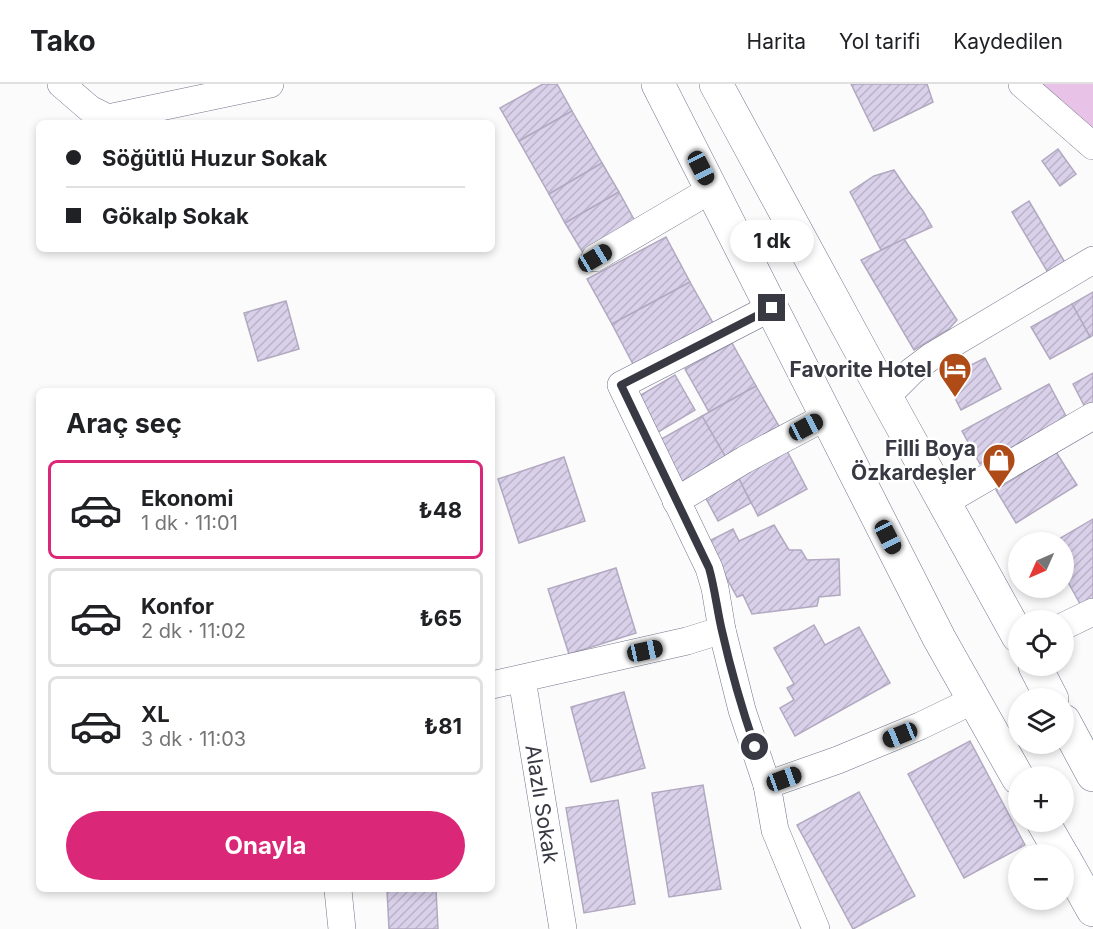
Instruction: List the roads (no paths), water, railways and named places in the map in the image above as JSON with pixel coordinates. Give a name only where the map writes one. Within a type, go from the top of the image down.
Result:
[{"type":"highway","points":[[658,84],[939,638],[1011,766]]},
{"type":"highway","points":[[716,84],[1008,618]]},
{"type":"highway","points":[[1074,740],[1093,775]]},
{"type":"highway","points":[[1074,876],[1093,910]]},
{"type":"street","points":[[61,84],[90,109],[108,118],[270,84]]},
{"type":"street","points":[[1022,84],[1093,146]]},
{"type":"street","points":[[595,258],[712,189]]},
{"type":"street","points":[[886,397],[912,371],[932,356],[1093,260]]},
{"type":"street","points":[[772,308],[621,385],[709,568],[742,710],[767,785],[775,830],[816,929]]},
{"type":"street","points":[[676,501],[744,460],[827,416]]},
{"type":"street","points":[[945,502],[1093,416]]},
{"type":"street","points":[[1074,621],[1093,612]]},
{"type":"street","points":[[495,685],[687,641],[722,630]]},
{"type":"street","name":"Alazlı Sokak","points":[[522,679],[563,929]]},
{"type":"street","points":[[767,785],[838,760],[920,726],[974,700]]},
{"type":"street","points":[[338,892],[342,929]]},
{"type":"place","name":"Favorite Hotel","points":[[955,398]]},
{"type":"place","name":"Filli Boya Özkardeşler","points":[[999,489]]}]
